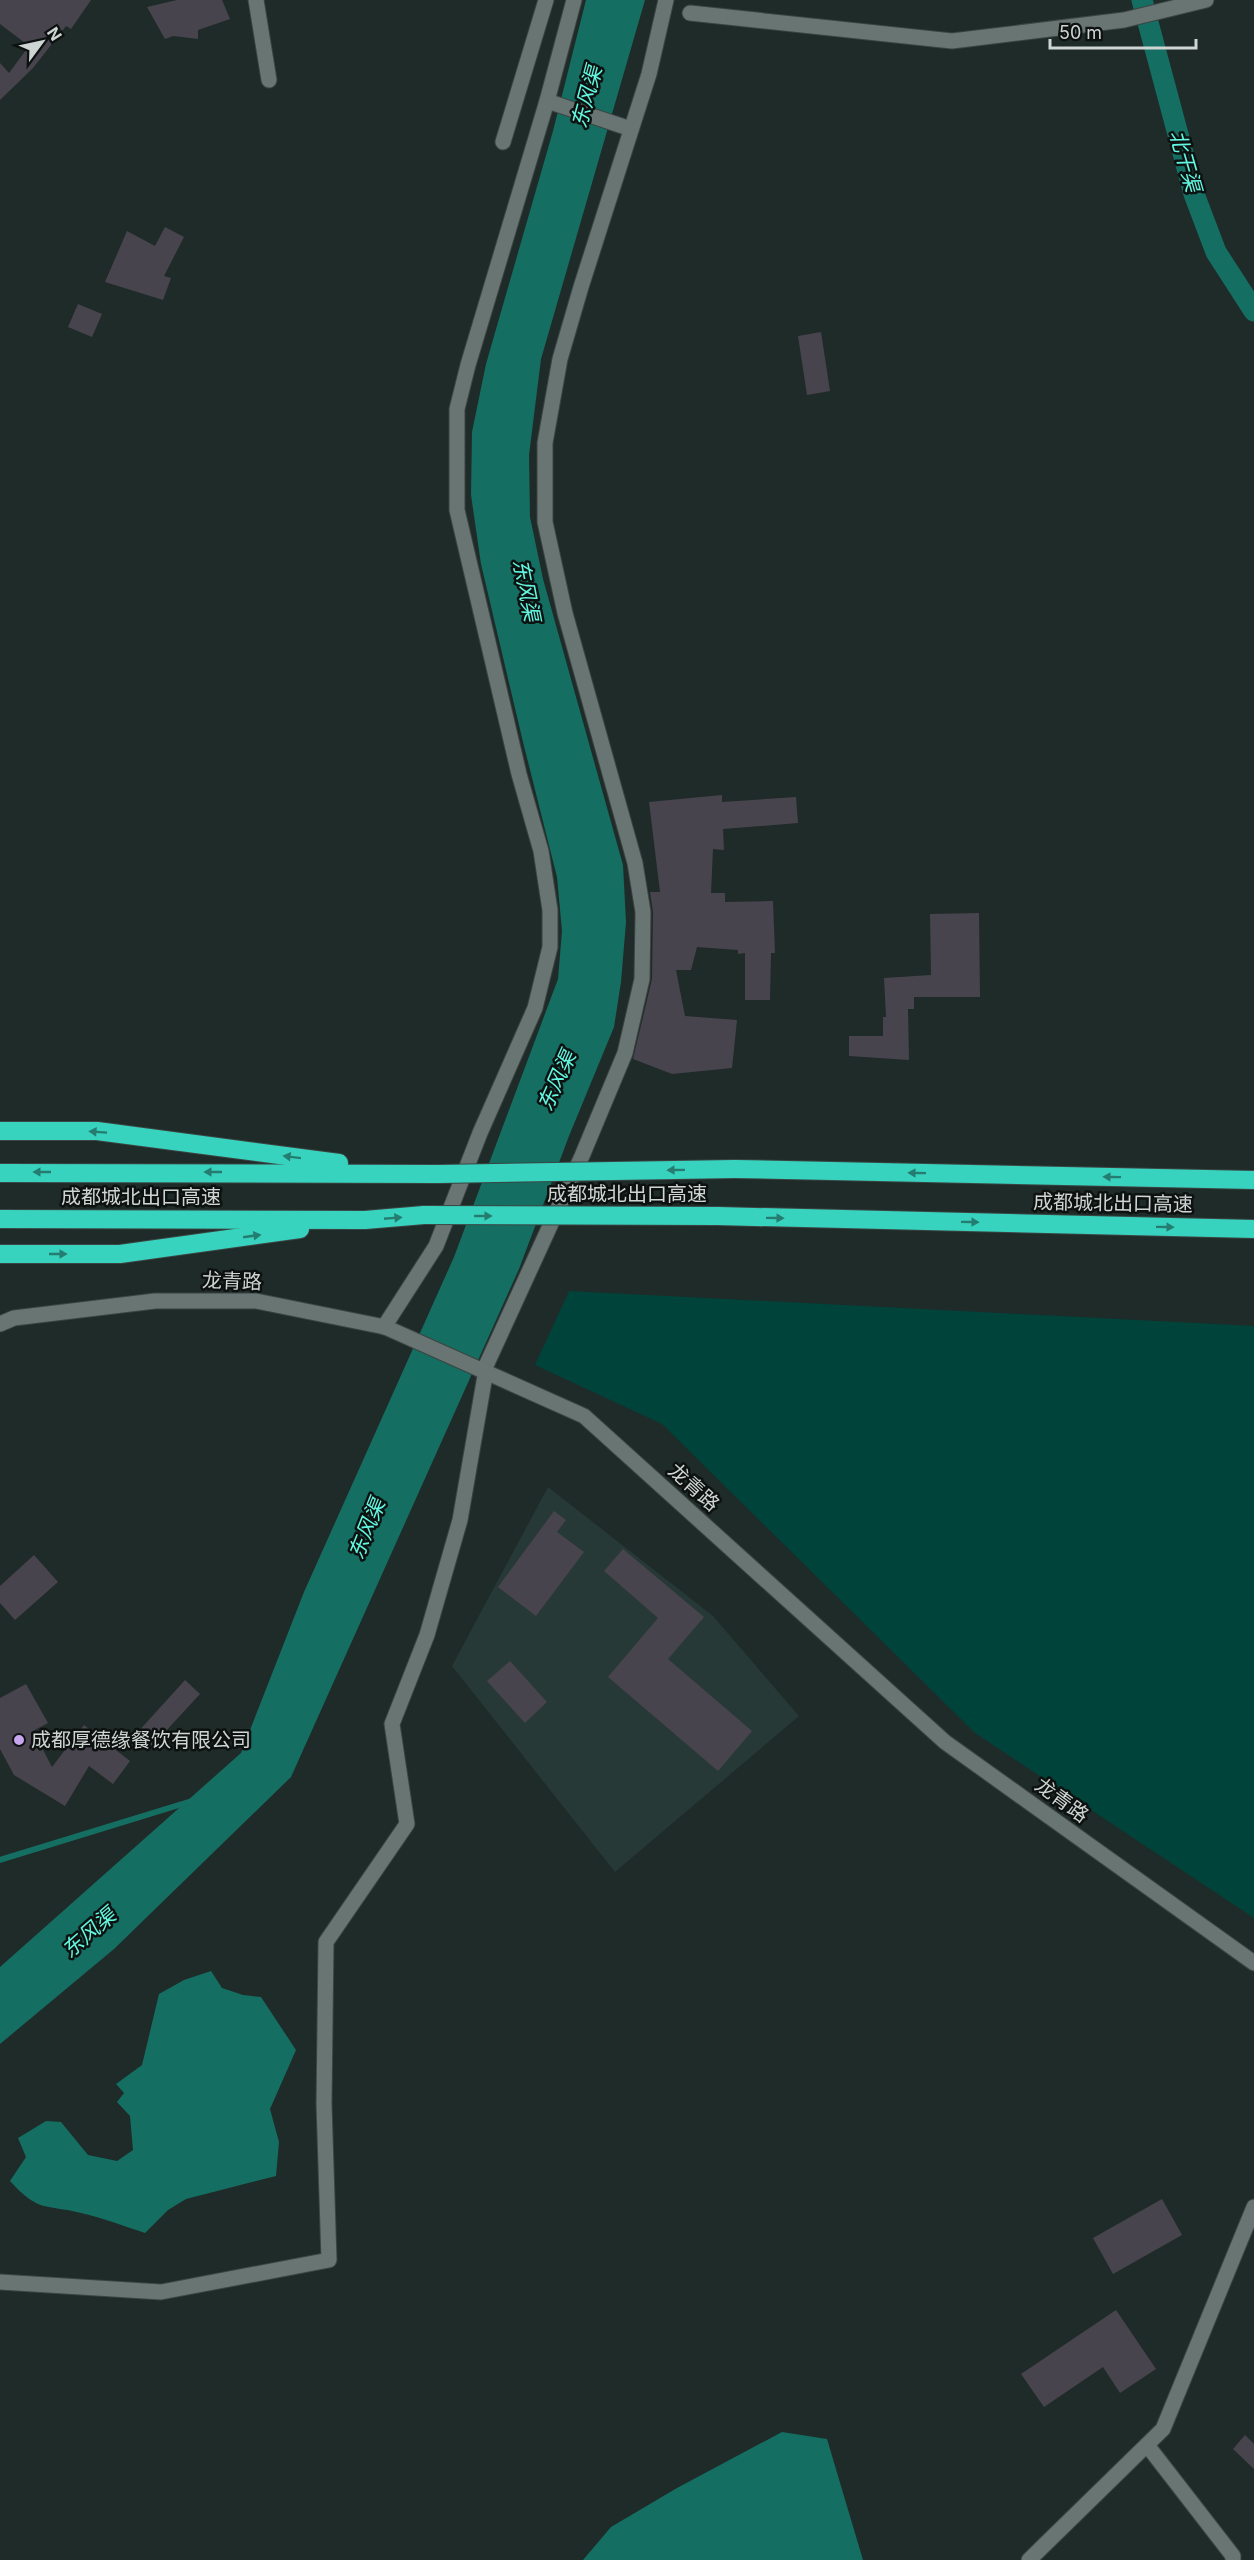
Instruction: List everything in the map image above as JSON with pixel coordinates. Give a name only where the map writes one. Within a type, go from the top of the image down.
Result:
[{"type":"highway","points":[[0,1131],[97,1131],[412,1173]]},
{"type":"highway","name":"成都城北出口高速","points":[[0,1173],[439,1174],[735,1169],[1254,1179]]},
{"type":"highway","name":"成都城北出口高速","points":[[0,1219],[365,1220],[424,1215],[717,1216],[1254,1229]]},
{"type":"highway","points":[[0,1254],[120,1254],[365,1220]]},
{"type":"street","points":[[256,0],[269,80]]},
{"type":"street","points":[[503,142],[546,0]]},
{"type":"street","points":[[384,1327],[436,1246],[480,1133],[535,1008],[550,947],[550,910],[541,851],[519,774],[456,510],[457,409],[468,364],[547,101],[574,0]]},
{"type":"street","points":[[0,2282],[161,2292],[329,2260],[324,2104],[326,1942],[407,1824],[392,1724],[427,1635],[460,1520],[485,1370],[582,1156],[625,1053],[642,979],[643,912],[635,863],[565,613],[545,522],[545,443],[560,359],[649,74],[666,0]]},
{"type":"street","points":[[690,13],[952,41],[1124,20],[1206,0]]},
{"type":"street","points":[[547,101],[631,129]]},
{"type":"street","name":"龙青路","points":[[0,1324],[14,1318],[155,1301],[256,1301],[384,1327],[584,1416],[945,1742],[1254,1963]]},
{"type":"street","points":[[1029,2560],[1163,2429],[1254,2207]]},
{"type":"street","points":[[1147,2445],[1233,2556],[1233,2560]]},
{"type":"shaded area","points":[[569,1291],[1254,1326],[1254,1918],[975,1733],[662,1424],[535,1365]]},
{"type":"shaded area","points":[[548,1487],[713,1616],[799,1716],[615,1872],[452,1666]]},
{"type":"water","name":"东风渠","points":[[586,0],[645,0],[541,359],[529,455],[530,517],[543,579],[623,865],[626,922],[621,982],[614,1027],[569,1136],[519,1269],[291,1777],[114,1949],[0,2044],[0,1967],[241,1753],[304,1592],[454,1257],[558,979],[562,931],[557,877],[481,564],[471,495],[472,432],[486,364],[553,131]]},
{"type":"water","points":[[211,1971],[222,1988],[243,1995],[261,1997],[296,2050],[270,2109],[279,2142],[276,2176],[186,2199],[168,2210],[145,2233],[89,2215],[43,2206],[28,2198],[10,2181],[26,2157],[18,2138],[46,2121],[61,2122],[88,2155],[117,2161],[133,2150],[130,2116],[117,2102],[124,2093],[116,2084],[142,2065],[159,1994],[184,1980]]},
{"type":"water","points":[[782,2432],[827,2439],[863,2560],[583,2560],[611,2527],[677,2488]]},
{"type":"building","points":[[0,0],[91,0],[71,29],[66,26],[33,68],[0,100],[0,63],[9,73],[29,46],[0,24]]},
{"type":"building","points":[[177,0],[222,0],[230,19],[198,30],[198,39],[173,36],[165,39],[147,7]]},
{"type":"building","points":[[165,227],[184,237],[164,276],[171,278],[163,300],[105,282],[127,231],[155,246]]},
{"type":"building","points":[[78,304],[102,314],[92,337],[68,327]]},
{"type":"building","points":[[821,332],[830,391],[807,395],[798,336]]},
{"type":"building","points":[[722,795],[722,802],[796,797],[798,823],[723,829],[724,850],[713,849],[711,893],[725,893],[725,902],[773,901],[775,953],[771,953],[770,1000],[745,1000],[745,953],[738,954],[738,950],[697,947],[691,970],[676,970],[685,1016],[737,1020],[732,1068],[672,1074],[633,1059],[652,979],[653,912],[650,892],[660,892],[649,802]]},
{"type":"building","points":[[979,913],[980,997],[914,997],[914,1009],[908,1009],[909,1060],[849,1056],[849,1036],[883,1036],[883,1017],[886,1017],[884,978],[931,975],[930,914]]},
{"type":"building","points":[[554,1511],[566,1520],[557,1532],[584,1552],[536,1616],[498,1587]]},
{"type":"building","points":[[623,1549],[704,1617],[668,1659],[752,1731],[718,1771],[608,1677],[658,1618],[604,1571]]},
{"type":"building","points":[[34,1555],[58,1582],[15,1620],[0,1603],[0,1586]]},
{"type":"building","points":[[510,1661],[547,1702],[525,1723],[487,1681]]},
{"type":"building","points":[[185,1680],[200,1694],[152,1746],[137,1733]]},
{"type":"building","name":"成都厚德缘餐饮有限公司","points":[[26,1684],[48,1723],[33,1731],[52,1767],[84,1725],[130,1761],[113,1784],[89,1766],[65,1806],[14,1775],[0,1749],[0,1698]]},
{"type":"building","points":[[1162,2199],[1182,2235],[1113,2274],[1093,2238]]},
{"type":"building","points":[[1116,2310],[1156,2369],[1120,2393],[1103,2367],[1044,2407],[1021,2374]]},
{"type":"building","points":[[1245,2435],[1254,2444],[1254,2469],[1233,2449]]},
{"type":"waterway","name":"北干渠","points":[[1142,0],[1194,194],[1216,252],[1254,311]]},
{"type":"waterway","points":[[0,1860],[192,1801]]},
{"type":"place","name":"成都厚德缘餐饮有限公司","points":[[19,1740]]}]
